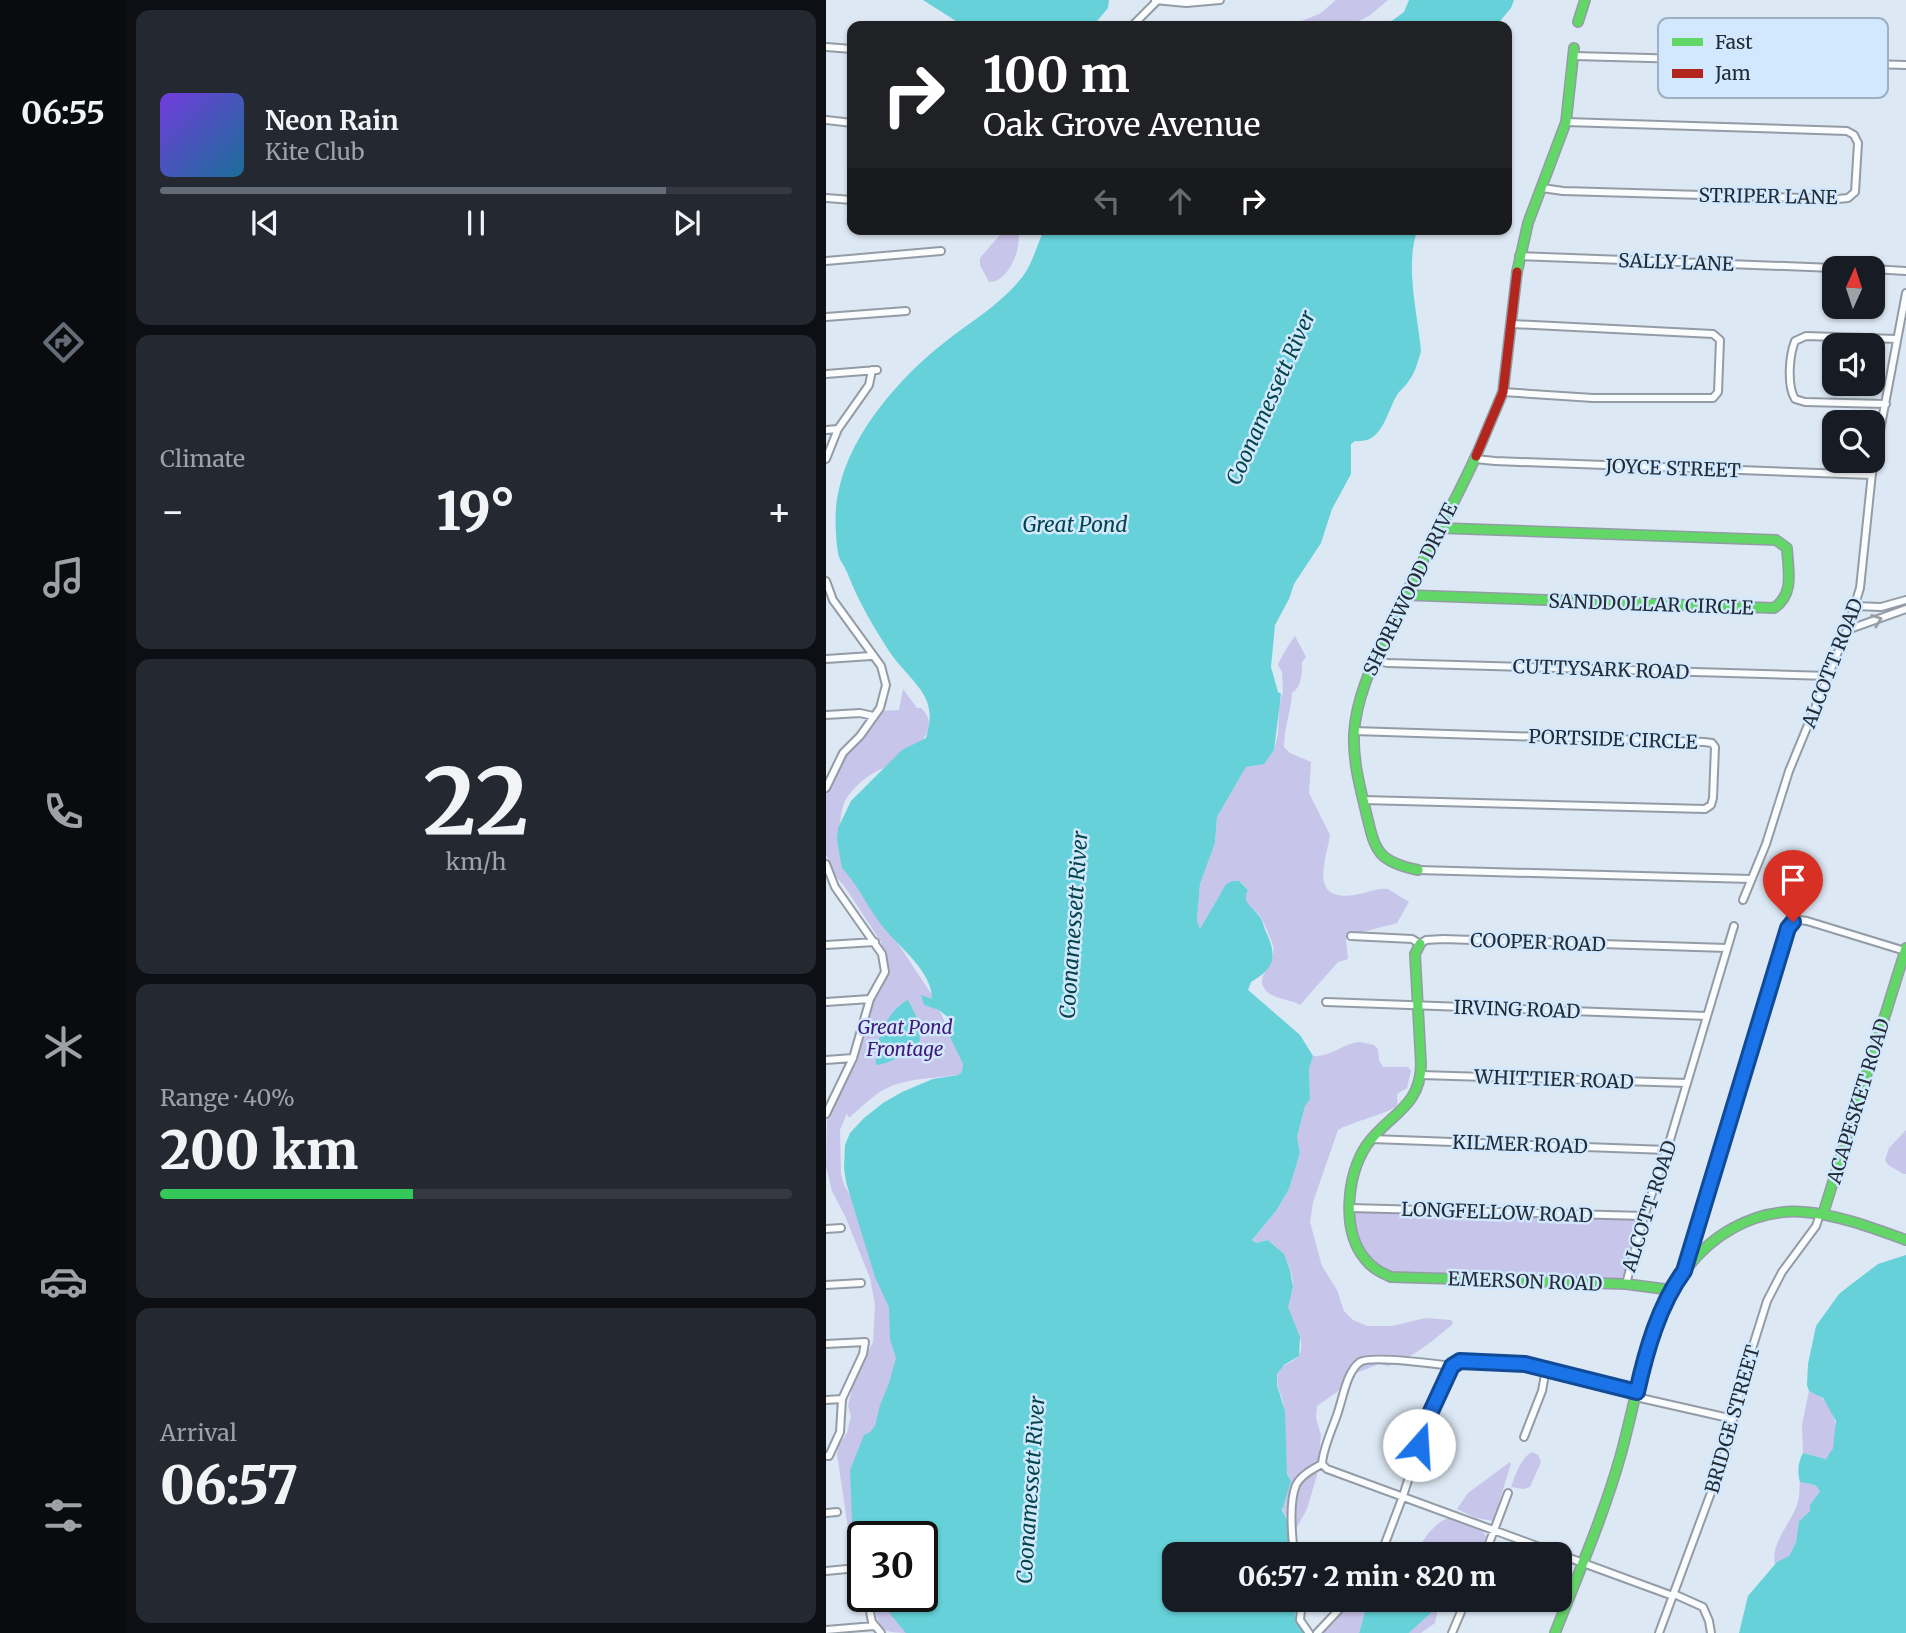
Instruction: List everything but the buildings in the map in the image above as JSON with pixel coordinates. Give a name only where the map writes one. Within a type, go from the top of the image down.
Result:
[{"type":"street","points":[[1137,21],[1157,0],[1194,3],[1220,0]]},
{"type":"street","points":[[1578,22],[1585,0]]},
{"type":"street","points":[[826,47],[847,49]]},
{"type":"street","points":[[1574,52],[1658,55]]},
{"type":"street","name":"SHOREWOOD DRIVE","points":[[1574,52],[1566,122],[1528,223],[1519,256],[1503,392],[1475,459],[1404,595],[1374,660],[1363,688],[1354,731],[1354,762],[1373,842],[1381,855],[1394,865],[1418,870],[1751,878]]},
{"type":"street","points":[[1888,64],[1906,65]]},
{"type":"street","points":[[826,120],[847,122]]},
{"type":"street","name":"STRIPER LANE","points":[[1542,188],[1563,191],[1838,199],[1852,196],[1857,187],[1858,143],[1854,135],[1847,131],[1566,122]]},
{"type":"street","points":[[826,198],[847,200]]},
{"type":"street","points":[[826,261],[942,251]]},
{"type":"street","name":"SALLY LANE","points":[[1519,256],[1822,268]]},
{"type":"street","points":[[1885,270],[1906,271]]},
{"type":"street","name":"ALCOTT ROAD","points":[[1743,900],[1766,844],[1789,771],[1847,630],[1854,606],[1864,567],[1872,475],[1906,293]]},
{"type":"street","points":[[826,317],[906,311]]},
{"type":"street","points":[[1503,392],[1685,400],[1713,398],[1718,392],[1720,340],[1713,334],[1512,324]]},
{"type":"street","points":[[1886,404],[1805,402],[1795,399],[1791,391],[1792,350],[1795,341],[1806,336],[1897,339]]},
{"type":"street","points":[[826,374],[874,370],[869,386],[838,429],[826,459]]},
{"type":"street","points":[[826,430],[838,429]]},
{"type":"street","name":"JOYCE STREET","points":[[1475,459],[1872,475]]},
{"type":"street","name":"SANDDOLLAR CIRCLE","points":[[1404,595],[1774,608],[1783,603],[1788,593],[1787,548],[1776,540],[1439,528]]},
{"type":"street","points":[[826,581],[829,600],[881,666],[886,685],[880,708],[829,773],[826,788]]},
{"type":"street","points":[[1854,606],[1881,607],[1906,600]]},
{"type":"street","points":[[1847,630],[1906,609]]},
{"type":"street","points":[[826,659],[871,656]]},
{"type":"street","name":"CUTTYSARK ROAD","points":[[1374,660],[1828,676]]},
{"type":"street","points":[[826,715],[860,713],[873,716]]},
{"type":"street","name":"PORTSIDE CIRCLE","points":[[1354,731],[1704,742],[1712,743],[1715,747],[1713,798],[1711,805],[1705,809],[1363,800]]},
{"type":"street","points":[[826,864],[835,887],[882,954],[885,972],[870,999],[853,1058],[826,1114]]},
{"type":"street","points":[[826,888],[835,887]]},
{"type":"street","points":[[1684,1271],[1788,928],[1797,920],[1807,921],[1905,949]]},
{"type":"street","name":"ALCOTT ROAD","points":[[1626,1284],[1644,1216],[1667,1150],[1734,926]]},
{"type":"street","name":"COOPER ROAD","points":[[1351,936],[1412,939],[1420,944],[1426,940],[1443,939],[1727,947]]},
{"type":"street","points":[[826,945],[875,942]]},
{"type":"street","points":[[1350,1208],[1363,1151],[1408,1104],[1419,1084],[1415,954],[1420,944]]},
{"type":"street","name":"ACAPESKET ROAD","points":[[1822,1214],[1905,949]]},
{"type":"street","points":[[826,1002],[870,999]]},
{"type":"street","name":"IRVING ROAD","points":[[1326,1002],[1707,1016]]},
{"type":"street","points":[[826,1060],[853,1058]]},
{"type":"street","name":"WHITTIER ROAD","points":[[1420,1075],[1687,1083]]},
{"type":"street","name":"KILMER ROAD","points":[[1372,1139],[1667,1150]]},
{"type":"street","name":"LONGFELLOW ROAD","points":[[1350,1208],[1644,1216]]},
{"type":"street","name":"EMERSON ROAD","points":[[1350,1208],[1352,1229],[1359,1249],[1367,1264],[1379,1273],[1402,1278],[1626,1284],[1672,1290]]},
{"type":"street","points":[[1555,1633],[1620,1457],[1648,1350],[1672,1290],[1684,1271],[1711,1242],[1740,1223],[1761,1215],[1784,1212],[1822,1214],[1906,1240]]},
{"type":"street","name":"BRIDGE STREET","points":[[1659,1633],[1712,1492],[1767,1301],[1782,1272],[1822,1214]]},
{"type":"street","points":[[826,1229],[841,1228]]},
{"type":"street","points":[[826,1285],[862,1283]]},
{"type":"street","points":[[826,1344],[865,1342],[863,1354],[842,1399],[840,1432],[827,1456]]},
{"type":"street","points":[[1293,1542],[1292,1511],[1296,1486],[1304,1475],[1322,1464],[1352,1371],[1359,1362],[1380,1359],[1452,1366]]},
{"type":"street","points":[[1386,1542],[1427,1420],[1452,1366],[1460,1361],[1525,1364],[1733,1419]]},
{"type":"street","points":[[1524,1437],[1542,1391],[1546,1370]]},
{"type":"street","points":[[826,1400],[842,1399]]},
{"type":"street","points":[[1322,1464],[1327,1469],[1699,1604],[1707,1616],[1711,1633]]},
{"type":"street","points":[[1489,1542],[1508,1493]]},
{"type":"street","points":[[826,1513],[836,1512]]},
{"type":"street","points":[[826,1571],[847,1569]]},
{"type":"street","points":[[871,1612],[874,1626],[881,1633]]},
{"type":"street","points":[[1301,1612],[1300,1620],[1309,1633]]},
{"type":"street","points":[[1317,1633],[1337,1612]]},
{"type":"street","points":[[1452,1633],[1461,1612]]},
{"type":"street","points":[[826,1630],[874,1626]]},
{"type":"green space","points":[[1336,0],[1388,0],[1359,21],[1302,21],[1321,13]]},
{"type":"green space","points":[[1000,235],[1019,235],[1013,262],[996,281],[989,282],[980,265],[980,258]]},
{"type":"green space","points":[[1295,636],[1306,657],[1302,662],[1300,683],[1292,693],[1284,747],[1290,753],[1311,762],[1309,793],[1330,835],[1323,877],[1325,886],[1340,895],[1388,889],[1409,902],[1397,923],[1346,939],[1348,959],[1338,962],[1300,1005],[1270,994],[1263,986],[1263,977],[1272,957],[1273,946],[1261,918],[1245,900],[1248,890],[1239,881],[1226,884],[1200,929],[1197,920],[1200,884],[1215,843],[1217,817],[1246,767],[1263,764],[1274,750],[1283,692],[1282,672],[1278,665]]},
{"type":"green space","name":"Great Pond Frontage","points":[[903,689],[917,708],[921,708],[927,716],[928,731],[924,739],[894,764],[869,776],[856,787],[844,802],[840,822],[893,936],[934,998],[968,1073],[909,1081],[887,1088],[850,1117],[847,1113],[840,1130],[841,1174],[844,1185],[859,1209],[891,1298],[900,1375],[866,1521],[847,1522],[837,1454],[839,1444],[847,1433],[851,1416],[848,1406],[854,1380],[873,1342],[875,1305],[870,1278],[832,1191],[826,1166],[827,1120],[855,1048],[869,999],[879,984],[885,961],[881,942],[834,874],[826,854],[826,787],[832,770],[878,711],[899,710]]},
{"type":"green space","points":[[1360,1042],[1374,1045],[1378,1049],[1383,1067],[1408,1067],[1411,1071],[1407,1088],[1397,1094],[1394,1108],[1338,1130],[1313,1202],[1310,1222],[1322,1266],[1337,1290],[1344,1311],[1353,1320],[1367,1326],[1392,1326],[1426,1318],[1451,1320],[1453,1324],[1408,1357],[1388,1366],[1379,1364],[1351,1375],[1337,1392],[1317,1406],[1316,1418],[1321,1435],[1317,1475],[1307,1509],[1297,1527],[1283,1511],[1291,1481],[1285,1463],[1285,1411],[1277,1378],[1279,1369],[1296,1358],[1301,1347],[1288,1307],[1293,1279],[1283,1254],[1273,1244],[1268,1240],[1256,1243],[1252,1240],[1276,1211],[1289,1189],[1300,1153],[1297,1137],[1305,1105],[1310,1099],[1309,1069],[1313,1056]]},
{"type":"green space","points":[[1906,1130],[1904,1174],[1888,1165],[1885,1160],[1889,1148]]},
{"type":"green space","points":[[1361,1211],[1629,1219],[1636,1221],[1638,1228],[1625,1274],[1619,1280],[1394,1274],[1375,1265],[1365,1254],[1353,1219],[1355,1214]]},
{"type":"green space","points":[[1809,1391],[1826,1402],[1835,1420],[1835,1441],[1826,1459],[1803,1453],[1802,1425]]},
{"type":"green space","points":[[1532,1452],[1538,1455],[1541,1462],[1530,1487],[1511,1487],[1522,1463]]},
{"type":"green space","points":[[1510,1462],[1493,1521],[1476,1518],[1457,1509],[1468,1493]]},
{"type":"green space","points":[[1800,1482],[1815,1485],[1820,1491],[1810,1505],[1810,1511],[1799,1521],[1796,1542],[1789,1556],[1775,1564],[1775,1549],[1797,1505]]},
{"type":"green space","points":[[1448,1518],[1482,1531],[1486,1536],[1484,1542],[1422,1542]]},
{"type":"green space","points":[[876,1612],[901,1612],[916,1633],[888,1631]]},
{"type":"green space","points":[[1334,1612],[1365,1612],[1359,1633],[1315,1633],[1322,1622]]},
{"type":"green space","points":[[1437,1612],[1435,1623],[1421,1633],[1409,1633],[1431,1613]]},
{"type":"water","points":[[923,0],[1109,0],[1108,8],[1097,21],[956,21]]},
{"type":"water","points":[[1409,0],[1514,0],[1500,21],[1392,21],[1404,12]]},
{"type":"water","name":"Great Pond","points":[[1042,235],[1416,235],[1412,273],[1421,351],[1410,379],[1397,395],[1378,433],[1372,438],[1351,444],[1351,474],[1332,509],[1321,543],[1294,584],[1275,625],[1271,667],[1278,692],[1281,694],[1274,750],[1264,764],[1246,767],[1217,817],[1215,843],[1200,884],[1197,920],[1200,929],[1226,884],[1239,881],[1248,890],[1247,902],[1262,920],[1273,955],[1269,967],[1251,982],[1248,990],[1300,1035],[1313,1056],[1309,1069],[1310,1099],[1305,1106],[1297,1137],[1300,1153],[1289,1189],[1276,1211],[1252,1240],[1256,1243],[1268,1240],[1284,1254],[1293,1287],[1288,1307],[1300,1337],[1299,1356],[1284,1365],[1277,1374],[1277,1385],[1285,1411],[1287,1474],[1291,1481],[1282,1510],[1288,1522],[1289,1542],[1162,1542],[1162,1612],[1296,1612],[1305,1633],[906,1633],[890,1612],[938,1612],[938,1521],[852,1521],[850,1470],[864,1435],[875,1426],[896,1358],[890,1339],[889,1307],[875,1277],[846,1182],[845,1145],[850,1133],[883,1103],[933,1079],[958,1075],[962,1072],[963,1064],[950,1037],[950,1019],[939,1010],[924,1005],[921,995],[932,999],[931,989],[921,969],[883,927],[842,868],[837,840],[838,828],[851,801],[902,750],[926,738],[930,718],[925,697],[883,642],[839,558],[837,496],[854,447],[895,389],[928,356],[1011,290],[1027,270]]},
{"type":"water","points":[[908,1000],[918,1020],[920,1041],[900,1057],[876,1065],[877,1047],[883,1028],[894,1011]]},
{"type":"water","points":[[1906,1255],[1906,1633],[1739,1633],[1748,1596],[1777,1562],[1789,1556],[1796,1542],[1799,1521],[1810,1511],[1810,1505],[1820,1491],[1815,1485],[1800,1482],[1799,1467],[1803,1453],[1826,1459],[1833,1448],[1836,1421],[1823,1398],[1809,1391],[1807,1385],[1808,1364],[1816,1326],[1839,1294],[1849,1286],[1878,1264]]},
{"type":"water","points":[[1365,1612],[1431,1612],[1409,1633],[1359,1633]]},
{"type":"traffic: fast","points":[[1578,22],[1585,0]]},
{"type":"traffic: fast","points":[[1517,272],[1528,223],[1566,122],[1574,48]]},
{"type":"traffic: fast","points":[[1418,870],[1385,857],[1375,843],[1357,771],[1355,721],[1361,695],[1376,657],[1476,456]]},
{"type":"traffic: fast","points":[[1404,595],[1774,608],[1788,589],[1787,548],[1776,540],[1439,528]]},
{"type":"traffic: fast","points":[[1420,944],[1415,954],[1421,1064],[1419,1079],[1409,1101],[1366,1146],[1354,1172],[1351,1187],[1349,1203],[1352,1233],[1365,1259],[1376,1270],[1391,1277],[1626,1284],[1672,1290]]},
{"type":"traffic: fast","points":[[1823,1214],[1906,948]]},
{"type":"traffic: fast","points":[[1555,1633],[1607,1499],[1655,1328],[1668,1298],[1685,1271],[1706,1247],[1750,1220],[1776,1213],[1795,1212],[1830,1216],[1906,1240]]},
{"type":"traffic: jam","points":[[1476,456],[1503,392],[1517,272]]},
{"type":"route","points":[[1419,1445],[1427,1420],[1452,1366],[1460,1361],[1525,1364],[1637,1392],[1648,1350],[1665,1305],[1684,1271],[1788,928],[1793,922]]},
{"type":"water label","name":"Coonamessett River","points":[[1271,398]]},
{"type":"water label","name":"Coonamessett River","points":[[1074,925]]},
{"type":"water label","name":"Coonamessett River","points":[[1031,1490]]}]
